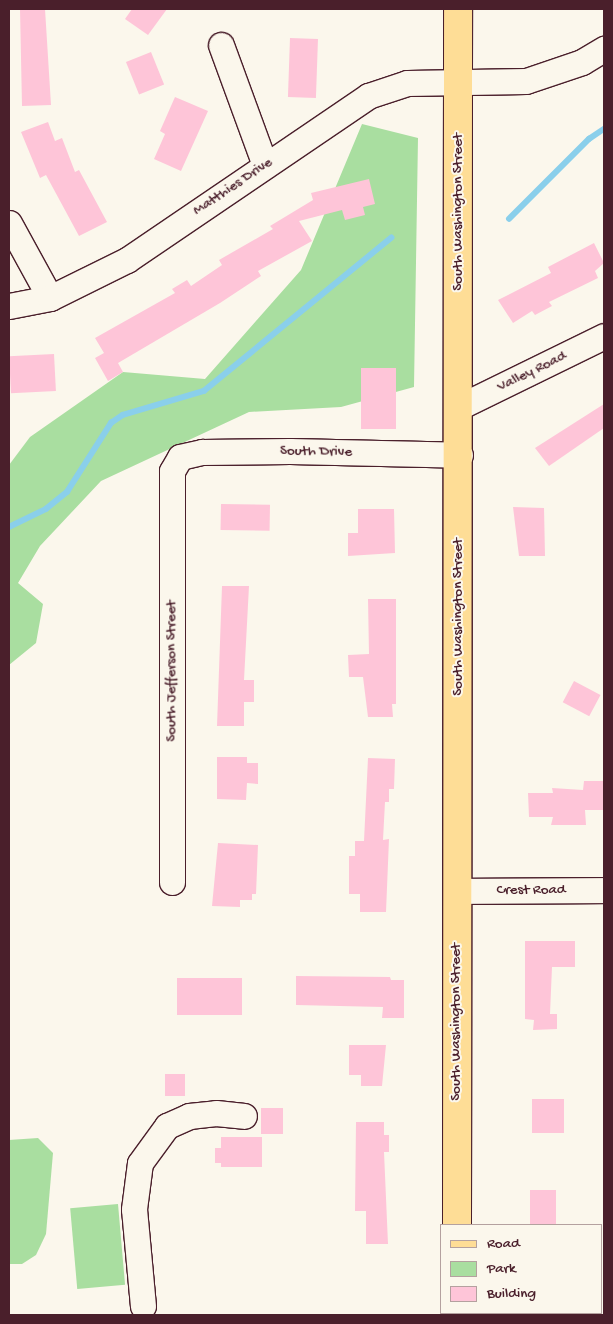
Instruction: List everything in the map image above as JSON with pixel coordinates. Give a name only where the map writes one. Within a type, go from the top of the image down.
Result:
[{"type":"main road","name":"South Washington Street","points":[[457,1224],[460,455],[458,9]]},
{"type":"street","points":[[221,45],[265,165]]},
{"type":"street","name":"Matthies Drive","points":[[9,306],[50,298],[127,260],[368,96],[407,83],[526,81],[582,62],[604,49]]},
{"type":"street","points":[[9,222],[50,298]]},
{"type":"street","name":"Valley Road","points":[[459,407],[604,336]]},
{"type":"street","name":"South Drive","points":[[177,462],[180,457],[202,452],[460,455]]},
{"type":"street","name":"South Jefferson Street","points":[[172,882],[172,471],[177,462]]},
{"type":"street","name":"Crest Road","points":[[458,890],[604,890]]},
{"type":"street","points":[[143,1306],[134,1210],[140,1163],[167,1126],[189,1116],[216,1112],[244,1116]]},
{"type":"green space","points":[[362,124],[418,138],[414,387],[341,407],[249,412],[101,481],[40,546],[18,583],[43,604],[36,643],[9,665],[9,465],[30,437],[123,372],[205,379],[301,270]]},
{"type":"green space","points":[[38,1138],[53,1153],[46,1234],[36,1255],[22,1264],[9,1264],[9,1140]]},
{"type":"green space","points":[[118,1204],[125,1285],[77,1289],[70,1208]]},
{"type":"building","points":[[20,9],[45,9],[51,105],[22,106]]},
{"type":"building","points":[[132,9],[167,9],[148,35],[125,19]]},
{"type":"building","points":[[290,38],[318,39],[316,98],[288,97]]},
{"type":"building","points":[[151,52],[164,84],[139,95],[126,62]]},
{"type":"building","points":[[175,97],[208,111],[181,171],[154,159],[165,134],[160,131]]},
{"type":"building","points":[[48,122],[55,141],[62,138],[75,172],[79,170],[107,222],[79,236],[46,175],[40,178],[21,132]]},
{"type":"building","points":[[369,179],[375,204],[363,207],[365,215],[345,220],[342,210],[299,221],[312,241],[258,271],[261,276],[220,303],[118,363],[123,372],[108,381],[95,358],[104,353],[95,338],[175,293],[172,289],[187,280],[191,286],[222,265],[219,260],[273,229],[270,226],[313,200],[311,193]]},
{"type":"building","points":[[594,243],[604,263],[595,271],[598,278],[549,302],[552,306],[535,315],[532,311],[513,323],[498,300],[551,273],[548,267]]},
{"type":"building","points":[[54,354],[56,391],[11,393],[9,356]]},
{"type":"building","points":[[361,368],[396,368],[396,429],[361,429]]},
{"type":"building","points":[[604,404],[604,428],[549,466],[535,448]]},
{"type":"building","points":[[221,504],[270,505],[270,531],[221,530]]},
{"type":"building","points":[[513,507],[544,508],[545,556],[519,556]]},
{"type":"building","points":[[358,509],[394,509],[395,553],[348,556],[348,533],[358,533]]},
{"type":"building","points":[[222,586],[249,586],[244,680],[254,680],[254,702],[244,702],[244,726],[217,726]]},
{"type":"building","points":[[368,599],[396,599],[396,704],[392,704],[393,717],[368,717],[363,677],[349,677],[348,655],[369,654]]},
{"type":"building","points":[[574,681],[600,695],[589,716],[563,702]]},
{"type":"building","points":[[217,757],[247,757],[247,763],[258,763],[258,784],[247,783],[246,800],[217,799]]},
{"type":"building","points":[[368,758],[395,759],[394,789],[389,789],[389,802],[385,802],[383,840],[389,839],[386,912],[360,912],[360,894],[349,894],[349,856],[355,856],[355,841],[364,841]]},
{"type":"building","points":[[584,781],[604,781],[604,810],[585,810],[586,825],[551,825],[553,817],[529,817],[528,793],[553,793],[552,788],[583,790]]},
{"type":"building","points":[[218,843],[258,845],[256,894],[252,894],[252,900],[240,900],[240,907],[212,906]]},
{"type":"building","points":[[525,941],[575,941],[575,967],[552,967],[550,1014],[557,1014],[557,1029],[533,1030],[534,1020],[525,1019]]},
{"type":"building","points":[[296,976],[390,977],[391,980],[404,980],[404,1018],[382,1018],[383,1007],[296,1005]]},
{"type":"building","points":[[177,978],[242,978],[242,1015],[177,1015]]},
{"type":"building","points":[[349,1045],[386,1045],[382,1086],[361,1086],[361,1075],[349,1075]]},
{"type":"building","points":[[165,1074],[185,1074],[185,1096],[165,1096]]},
{"type":"building","points":[[532,1099],[564,1099],[564,1133],[532,1133]]},
{"type":"building","points":[[261,1108],[283,1108],[283,1134],[261,1134]]},
{"type":"building","points":[[356,1122],[384,1122],[384,1135],[389,1135],[389,1152],[384,1152],[388,1244],[366,1244],[366,1211],[355,1211]]},
{"type":"building","points":[[221,1137],[262,1137],[262,1167],[221,1167],[221,1163],[215,1163],[215,1148],[221,1148]]},
{"type":"building","points":[[530,1190],[556,1190],[556,1224],[530,1224]]},
{"type":"waterway","points":[[509,219],[589,139],[604,129]]},
{"type":"waterway","points":[[9,527],[46,509],[67,492],[111,423],[123,415],[204,391],[391,238]]}]
